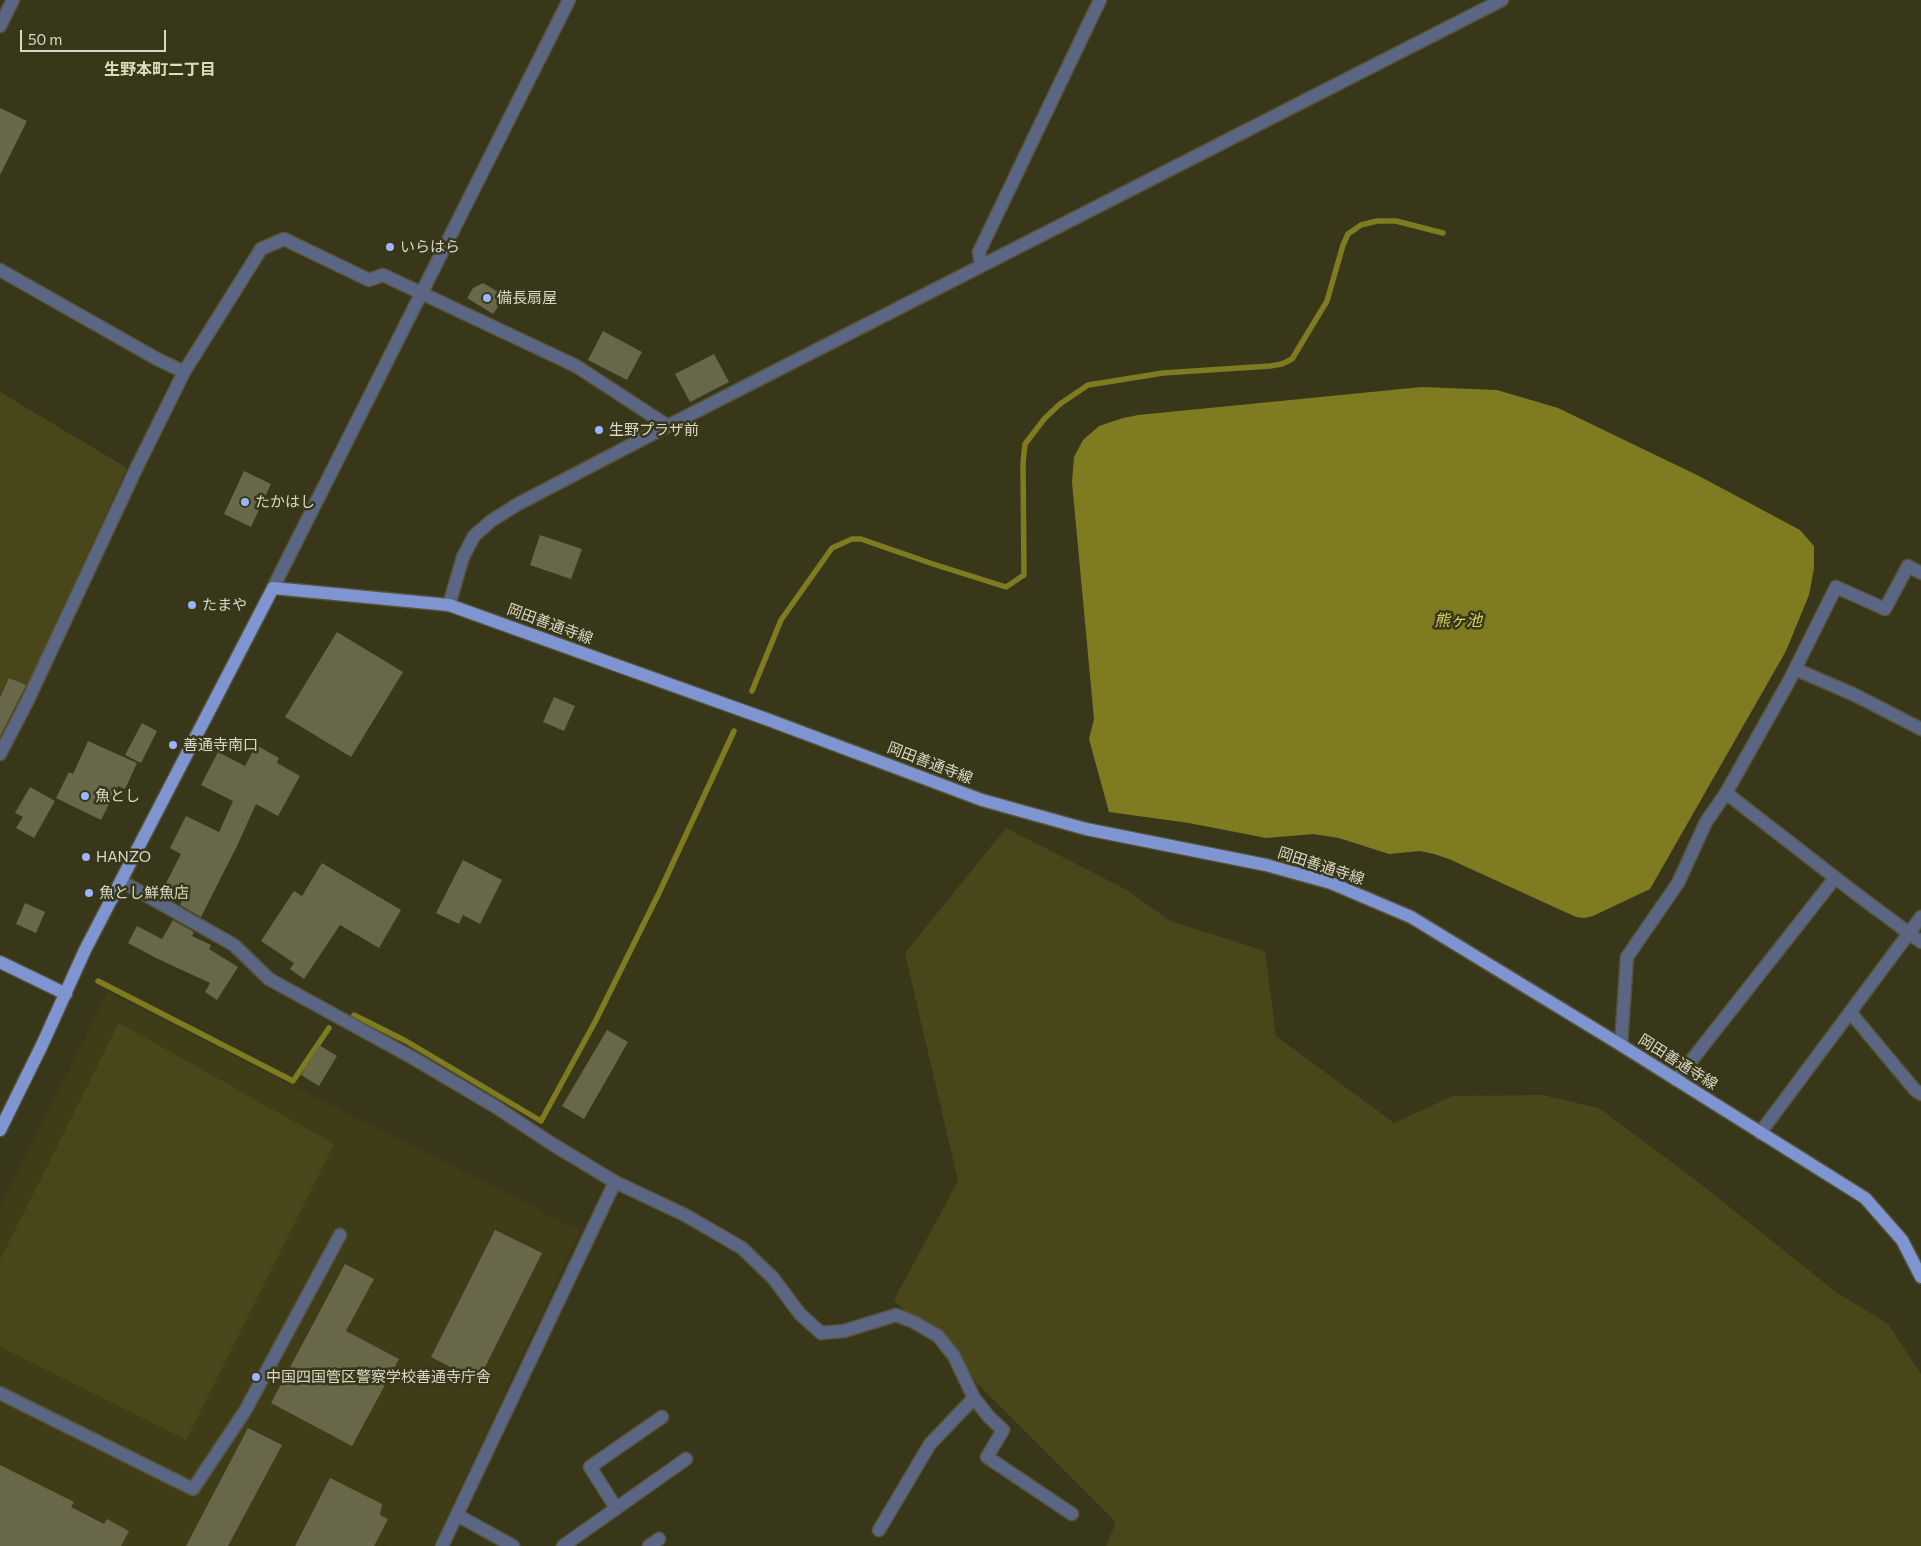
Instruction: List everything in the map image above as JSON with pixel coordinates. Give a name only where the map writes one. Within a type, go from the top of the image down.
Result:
[{"type":"main road","name":"岡田善通寺線","points":[[273,588],[449,605],[769,720],[982,800],[1086,829],[1266,865],[1331,883],[1410,916],[1621,1045],[1865,1198],[1902,1240],[1921,1277]]},
{"type":"main road","points":[[0,1130],[66,994],[85,950],[273,588]]},
{"type":"main road","points":[[0,962],[66,994]]},
{"type":"street","points":[[0,26],[13,0]]},
{"type":"street","points":[[273,588],[569,0]]},
{"type":"street","points":[[981,266],[979,252],[1100,0]]},
{"type":"street","points":[[449,605],[463,557],[474,536],[491,521],[518,504],[1502,0]]},
{"type":"street","points":[[0,754],[27,702],[136,469],[184,372],[262,249],[284,239],[369,280],[383,275],[576,366],[668,426]]},
{"type":"street","points":[[0,270],[184,372]]},
{"type":"street","points":[[1621,1045],[1627,957],[1678,882],[1706,822],[1726,793],[1795,670],[1836,587],[1884,609],[1908,566],[1921,572]]},
{"type":"street","points":[[1795,670],[1855,695],[1921,729]]},
{"type":"street","points":[[1726,793],[1921,942]]},
{"type":"street","points":[[1676,1080],[1835,878]]},
{"type":"street","points":[[122,881],[234,945],[269,979],[413,1058],[496,1107],[615,1182],[685,1215],[742,1248],[773,1278],[800,1314],[821,1334],[844,1331],[896,1315],[914,1322],[938,1336],[954,1356],[974,1398],[989,1417],[1003,1430],[986,1457],[1072,1514]]},
{"type":"street","points":[[1760,1133],[1921,916]]},
{"type":"street","points":[[1850,1012],[1914,1090],[1921,1094]]},
{"type":"street","points":[[442,1546],[615,1182]]},
{"type":"street","points":[[0,1393],[193,1489],[245,1411],[340,1235]]},
{"type":"street","points":[[879,1530],[930,1444],[974,1398]]},
{"type":"street","points":[[616,1508],[590,1467],[662,1418]]},
{"type":"street","points":[[563,1546],[686,1459]]},
{"type":"street","points":[[457,1515],[495,1542],[513,1546]]},
{"type":"shaded area","points":[[0,392],[127,468],[3,739],[0,737]]},
{"type":"shaded area","points":[[1006,828],[1127,890],[1170,921],[1265,951],[1276,1036],[1394,1123],[1453,1096],[1542,1095],[1599,1108],[1693,1178],[1836,1292],[1888,1324],[1921,1374],[1921,1546],[1106,1546],[1116,1522],[894,1300],[958,1181],[905,953]]},
{"type":"shaded area","name":"中国四国管区警察学校善通寺庁舎","points":[[108,992],[580,1231],[433,1546],[388,1546],[384,1544],[382,1546],[0,1546],[0,1207]]},
{"type":"shaded area","points":[[119,1023],[334,1144],[186,1440],[0,1347],[0,1260]]},
{"type":"water","name":"熊ヶ池","points":[[1422,387],[1497,390],[1558,408],[1699,476],[1800,530],[1814,546],[1814,568],[1809,595],[1786,651],[1650,889],[1593,916],[1576,917],[1449,859],[1434,854],[1420,851],[1389,854],[1339,838],[1313,834],[1266,838],[1189,823],[1109,812],[1089,739],[1094,719],[1072,482],[1074,457],[1083,440],[1099,426],[1138,415]]},
{"type":"building","points":[[0,108],[27,121],[0,175]]},
{"type":"building","points":[[483,283],[505,296],[493,314],[467,298],[473,288]]},
{"type":"building","points":[[603,331],[642,352],[627,380],[588,360]]},
{"type":"building","points":[[714,354],[729,382],[690,402],[675,374]]},
{"type":"building","points":[[244,471],[271,484],[251,527],[224,514]]},
{"type":"building","points":[[540,535],[582,549],[571,579],[530,565]]},
{"type":"building","points":[[337,632],[403,672],[351,757],[285,717]]},
{"type":"building","points":[[9,678],[26,685],[0,736],[0,698]]},
{"type":"building","points":[[554,697],[575,706],[564,731],[543,722]]},
{"type":"building","points":[[142,723],[157,731],[141,763],[125,755]]},
{"type":"building","points":[[88,741],[137,763],[125,789],[118,786],[101,820],[56,798],[69,772],[73,774]]},
{"type":"building","points":[[256,745],[279,758],[277,763],[300,776],[278,816],[256,804],[201,917],[180,905],[182,901],[162,891],[181,854],[170,848],[186,816],[219,832],[233,801],[201,785],[218,752],[245,766]]},
{"type":"building","points":[[30,787],[55,801],[34,838],[16,828],[23,817],[15,813]]},
{"type":"building","points":[[463,860],[502,880],[480,924],[463,915],[459,924],[436,913]]},
{"type":"building","points":[[322,863],[401,910],[379,948],[340,925],[304,979],[290,969],[294,963],[261,941],[294,891],[302,896]]},
{"type":"building","points":[[25,903],[45,912],[36,933],[16,924]]},
{"type":"building","points":[[173,920],[194,932],[192,936],[211,945],[209,949],[238,967],[217,1000],[205,992],[210,983],[128,943],[137,926],[162,939]]},
{"type":"building","points":[[607,1030],[628,1042],[584,1119],[562,1106]]},
{"type":"building","points":[[319,1045],[337,1056],[319,1086],[301,1075]]},
{"type":"building","points":[[495,1230],[542,1253],[478,1381],[431,1357]]},
{"type":"building","points":[[345,1264],[374,1279],[346,1331],[399,1359],[352,1446],[271,1403]]},
{"type":"building","points":[[248,1428],[282,1445],[228,1546],[186,1546]]},
{"type":"building","points":[[0,1465],[74,1502],[71,1507],[104,1524],[107,1519],[129,1531],[121,1546],[0,1546]]},
{"type":"building","points":[[330,1478],[382,1504],[380,1515],[388,1519],[374,1546],[295,1546]]},
{"type":"waterway","points":[[752,691],[781,620],[832,548],[852,539],[861,539],[1006,587],[1024,575],[1023,463],[1025,444],[1045,418],[1060,404],[1088,385],[1163,373],[1282,364],[1292,359],[1327,301],[1348,234],[1361,225],[1377,221],[1396,221],[1443,233]]},
{"type":"waterway","points":[[354,1015],[406,1041],[541,1121],[596,1020],[659,893],[734,731]]},
{"type":"waterway","points":[[98,981],[293,1081],[329,1028]]},
{"type":"place","name":"いらはら","points":[[390,247]]},
{"type":"place","name":"備長扇屋","points":[[487,298]]},
{"type":"place","name":"生野プラザ前","points":[[599,430]]},
{"type":"place","name":"たかはし","points":[[245,502]]},
{"type":"place","name":"たまや","points":[[192,605]]},
{"type":"place","name":"善通寺南口","points":[[173,745]]},
{"type":"place","name":"魚とし","points":[[85,796]]},
{"type":"place","name":"HANZO","points":[[86,857]]},
{"type":"place","name":"魚とし鮮魚店","points":[[89,893]]},
{"type":"place","name":"中国四国管区警察学校善通寺庁舎","points":[[256,1377]]},
{"type":"district","name":"生野本町二丁目","points":[[160,70]]}]
